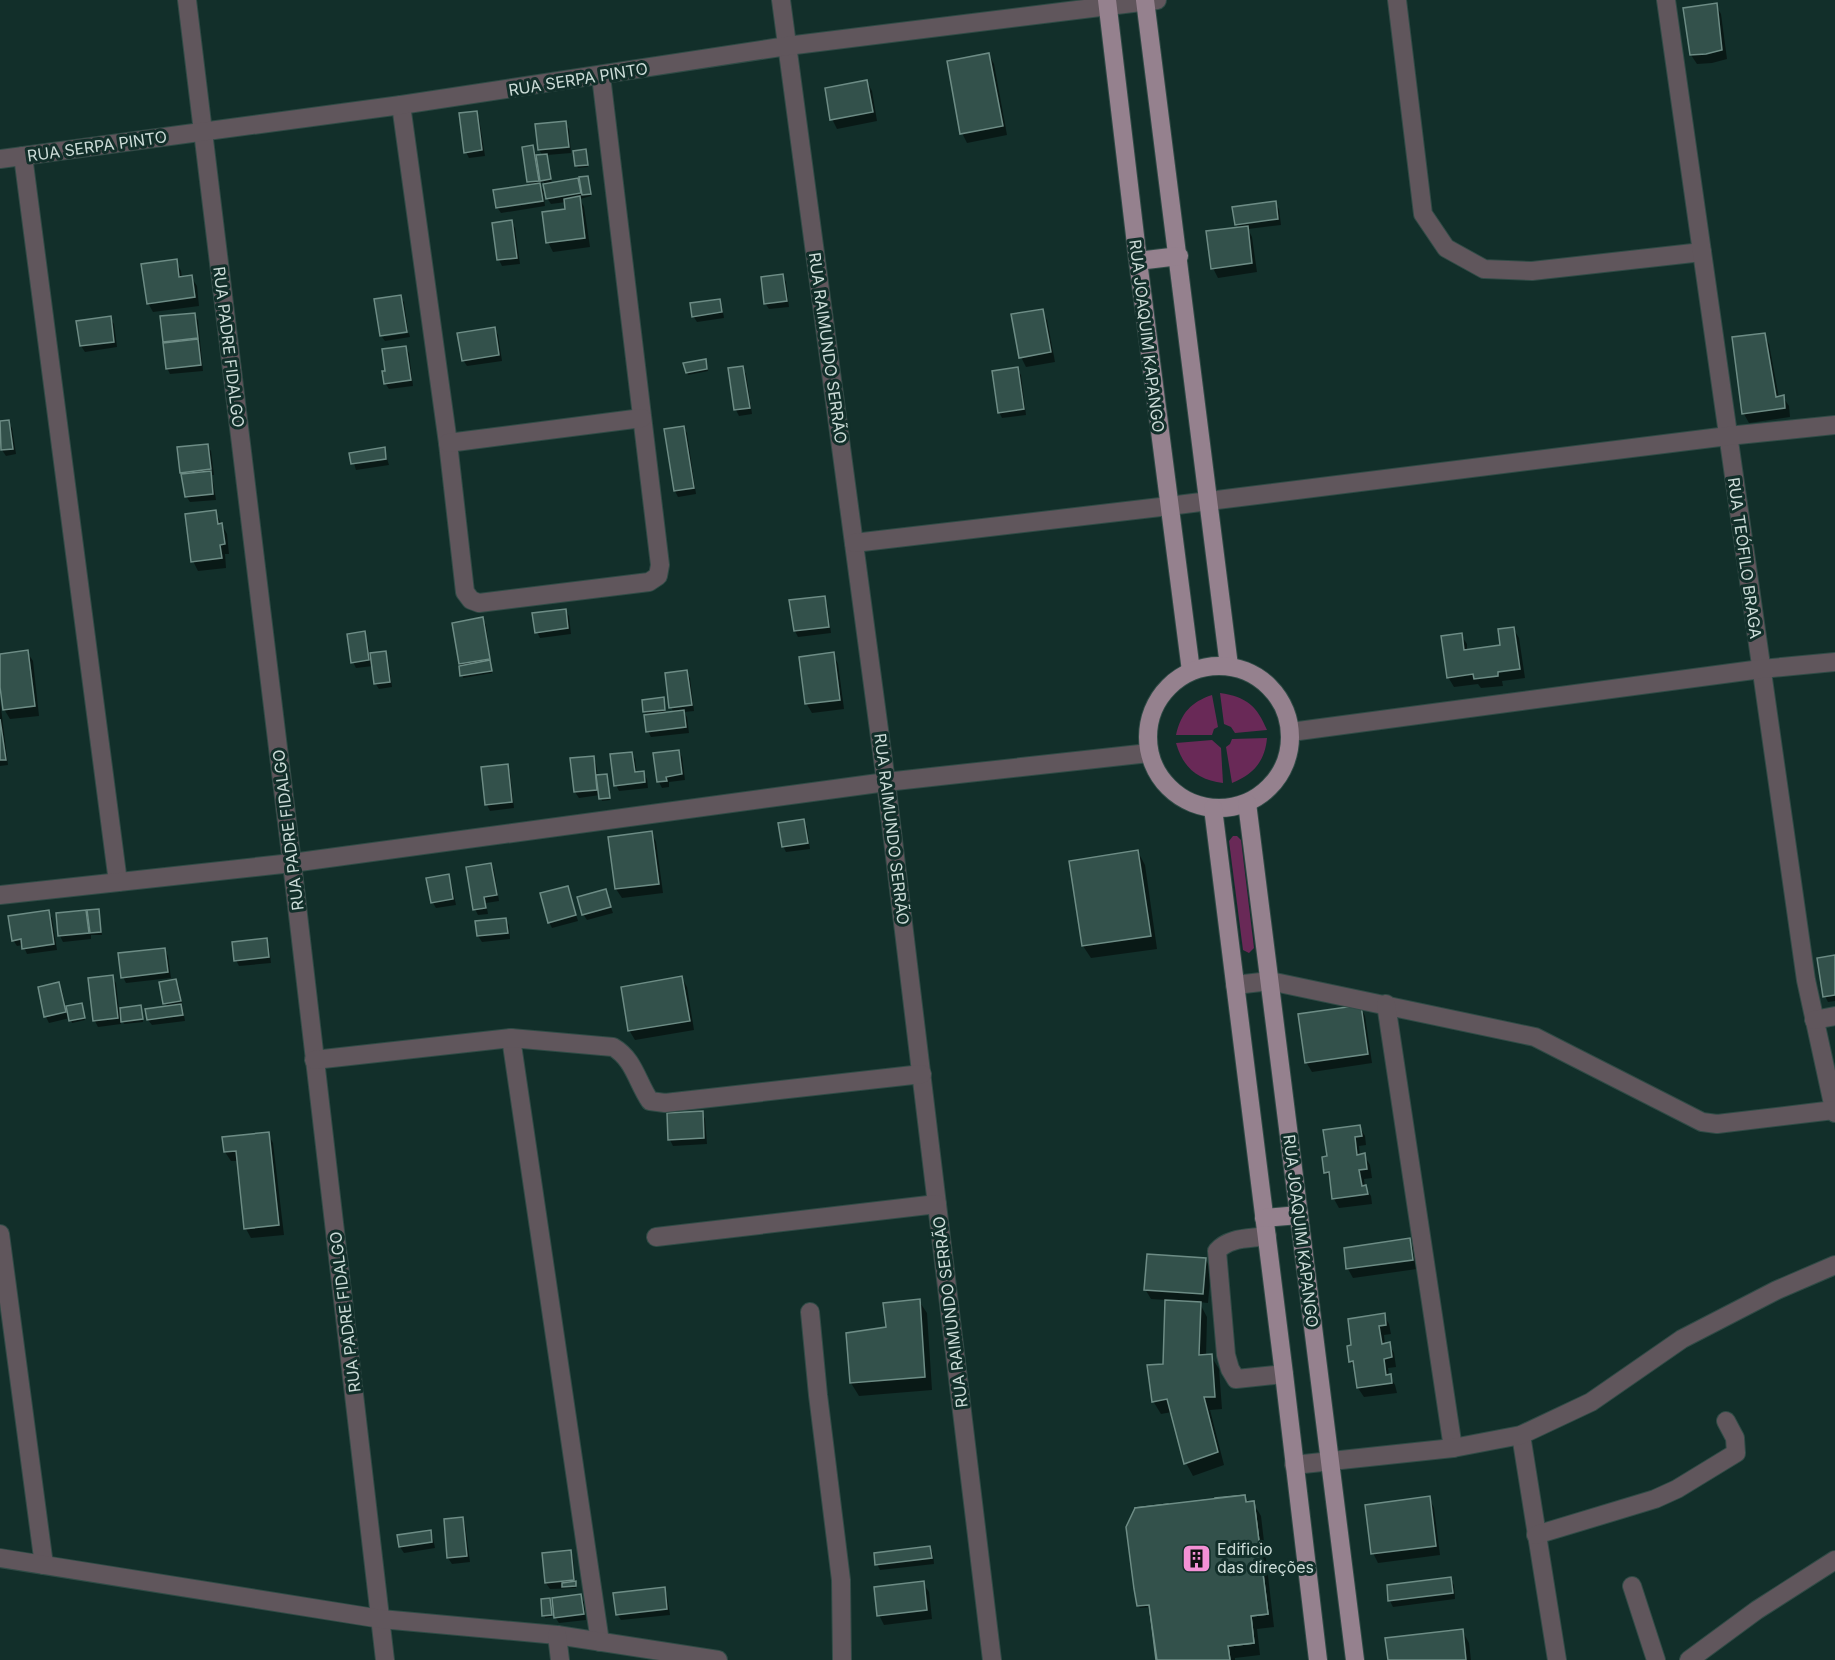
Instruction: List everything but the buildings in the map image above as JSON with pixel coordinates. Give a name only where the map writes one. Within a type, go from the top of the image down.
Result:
[{"type":"main road","points":[[1149,1],[1229,666]]},
{"type":"main road","name":"RUA JOAQUIM KAPANGO","points":[[1108,3],[1138,261],[1191,671]]},
{"type":"main road","points":[[1138,261],[1179,256]]},
{"type":"main road","points":[[1209,666],[1229,666],[1252,673],[1272,688],[1285,709],[1291,732],[1288,754],[1280,775],[1265,791],[1246,803],[1213,808],[1191,803],[1172,791],[1157,774],[1149,753],[1148,728],[1155,704],[1170,685],[1191,671],[1209,666]]},
{"type":"main road","name":"RUA JOAQUIM KAPANGO","points":[[1246,803],[1355,1660]]},
{"type":"main road","name":"RUA JOAQUIM KAPANGO","points":[[1213,808],[1318,1660]]},
{"type":"main road","points":[[1264,1218],[1299,1215]]},
{"type":"street","name":"RUA PADRE FIDALGO","points":[[187,0],[292,863],[385,1660]]},
{"type":"street","name":"RUA RAIMUNDO SERRÃO","points":[[781,0],[886,782],[992,1660]]},
{"type":"street","points":[[1397,0],[1423,214],[1446,248],[1484,269],[1532,271],[1702,252]]},
{"type":"street","name":"RUA TEÓFILO BRAGA","points":[[1666,0],[1806,980],[1834,1112]]},
{"type":"street","name":"RUA SERPA PINTO","points":[[0,159],[401,105],[787,46],[1108,3],[1149,1]]},
{"type":"street","points":[[401,105],[448,443],[465,592],[471,600],[479,603],[649,582],[658,576],[660,566],[601,76]]},
{"type":"street","points":[[23,156],[118,882]]},
{"type":"street","points":[[448,443],[642,418]]},
{"type":"street","points":[[854,543],[1728,436],[1835,425]]},
{"type":"street","points":[[1291,732],[1761,669],[1835,662]]},
{"type":"street","points":[[0,895],[292,863],[886,782],[1149,753]]},
{"type":"street","points":[[1235,985],[1270,981],[1535,1037],[1702,1122],[1717,1124],[1834,1112]]},
{"type":"street","points":[[1386,1004],[1453,1448]]},
{"type":"street","points":[[1814,1020],[1835,1016]]},
{"type":"street","points":[[511,1038],[600,1641]]},
{"type":"street","points":[[314,1060],[511,1038],[613,1047],[623,1052],[630,1061],[650,1101],[665,1103],[922,1074]]},
{"type":"street","points":[[656,1237],[937,1204]]},
{"type":"street","points":[[0,1234],[44,1565]]},
{"type":"street","points":[[1267,1236],[1232,1240],[1224,1243],[1216,1251],[1226,1355],[1236,1379],[1284,1374]]},
{"type":"street","points":[[1294,1465],[1453,1448],[1521,1435],[1592,1402],[1682,1339],[1777,1290],[1835,1265]]},
{"type":"street","points":[[810,1312],[841,1580],[842,1660]]},
{"type":"street","points":[[1536,1535],[1655,1499],[1677,1489],[1736,1453],[1735,1438],[1726,1421]]},
{"type":"street","points":[[1521,1435],[1557,1660]]},
{"type":"street","points":[[0,1558],[381,1619],[557,1635],[718,1660]]},
{"type":"street","points":[[1689,1660],[1757,1610],[1835,1560]]},
{"type":"street","points":[[1632,1586],[1656,1660]]},
{"type":"street","points":[[557,1635],[560,1660]]},
{"type":"shaded area","points":[[1220,693],[1237,697],[1250,704],[1267,730],[1235,733],[1231,727],[1224,724]]},
{"type":"shaded area","points":[[1212,695],[1218,727],[1214,729],[1212,735],[1176,735],[1188,709],[1198,701]]},
{"type":"shaded area","points":[[1267,738],[1264,753],[1257,766],[1232,783],[1226,747],[1232,739]]},
{"type":"shaded area","points":[[1212,740],[1221,748],[1223,783],[1199,776],[1187,766],[1176,743]]},
{"type":"shaded area","points":[[1233,836],[1241,840],[1254,948],[1249,953],[1243,950],[1229,841]]},
{"type":"place","name":"Edificio das direções","points":[[1196,1558]]}]
